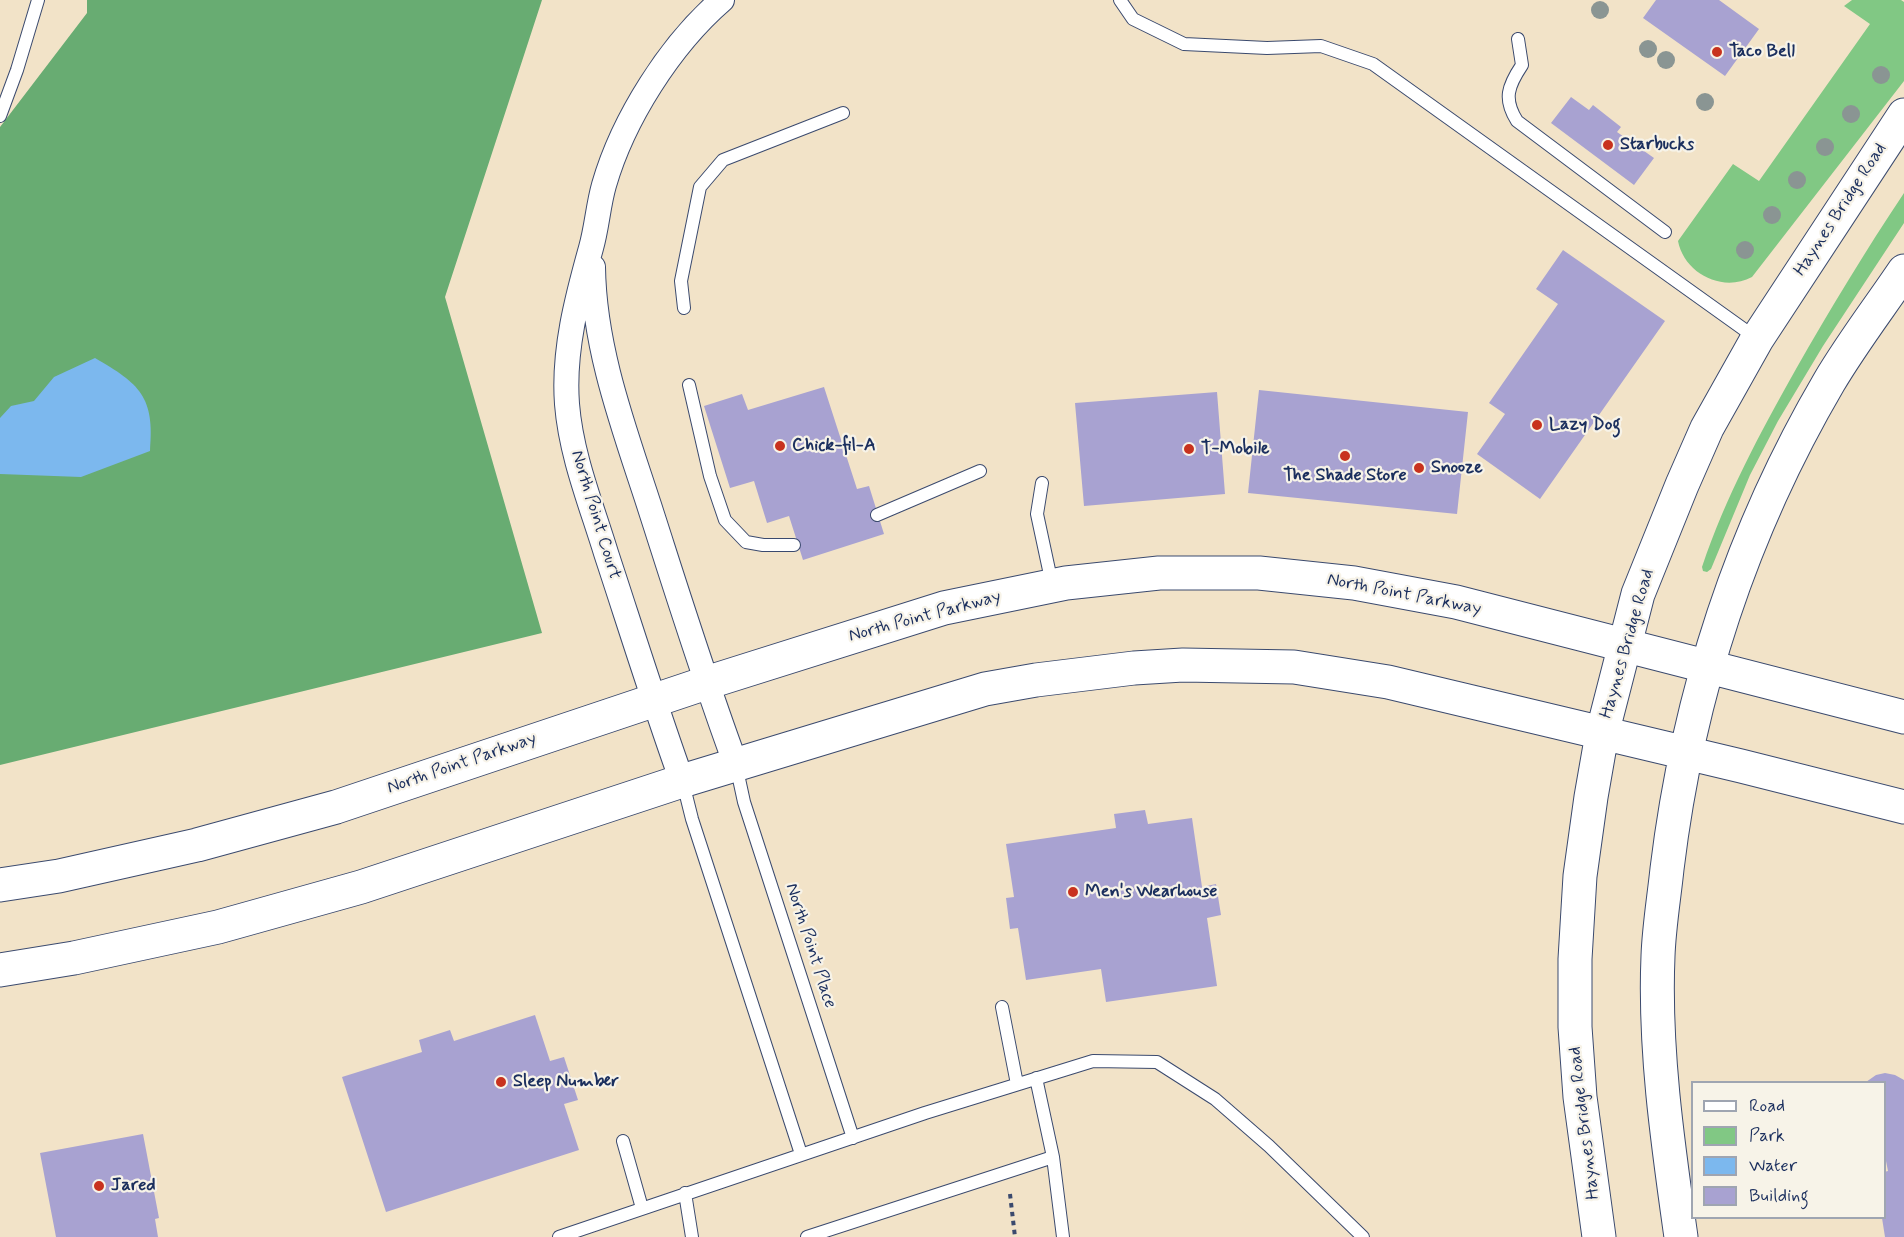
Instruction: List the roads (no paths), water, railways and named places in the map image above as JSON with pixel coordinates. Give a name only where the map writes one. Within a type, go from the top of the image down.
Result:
[{"type":"street","name":"North Point Court","points":[[682,781],[653,700],[575,456],[567,404],[568,351],[578,296],[593,240],[604,185],[622,136],[648,90],[675,50],[722,0]]},
{"type":"street","name":"Haynes Bridge Road","points":[[1599,1237],[1580,1096],[1575,1026],[1575,959],[1580,876],[1602,734],[1638,594],[1707,428],[1757,339],[1904,115]]},
{"type":"street","name":"North Point Court","points":[[593,240],[594,288],[601,339],[612,390],[706,683],[736,765]]},
{"type":"street","points":[[1681,1237],[1667,1141],[1658,1008],[1658,966],[1674,810],[1686,753],[1725,606],[1763,510],[1829,382],[1904,271]]},
{"type":"street","name":"North Point Parkway","points":[[0,885],[59,876],[197,845],[336,807],[653,700],[944,608],[1053,585],[1159,573],[1259,573],[1354,583],[1456,602],[1904,717]]},
{"type":"street","points":[[0,970],[74,958],[240,921],[361,887],[682,781],[985,689],[1081,674],[1183,665],[1294,667],[1388,682],[1904,807]]},
{"type":"lane","points":[[0,116],[17,70],[38,0]]},
{"type":"lane","points":[[1120,0],[1133,19],[1184,44],[1267,48],[1321,46],[1373,64],[1757,339]]},
{"type":"lane","points":[[1518,39],[1522,65],[1511,81],[1508,97],[1510,110],[1518,121],[1665,232]]},
{"type":"lane","points":[[684,308],[681,280],[700,187],[723,160],[843,113]]},
{"type":"lane","points":[[689,385],[710,476],[725,520],[746,542],[763,545],[794,545]]},
{"type":"lane","points":[[877,515],[980,471]]},
{"type":"lane","points":[[1042,483],[1037,514],[1053,585]]},
{"type":"lane","name":"North Point Place","points":[[736,765],[744,802],[853,1138]]},
{"type":"lane","points":[[682,781],[692,819],[801,1154]]},
{"type":"lane","points":[[1002,1007],[1017,1084]]},
{"type":"lane","points":[[559,1237],[801,1154],[1093,1061],[1157,1062],[1215,1099],[1269,1146],[1363,1237]]},
{"type":"lane","points":[[1036,1078],[1053,1157],[1063,1237]]},
{"type":"lane","points":[[623,1141],[642,1208]]},
{"type":"lane","points":[[807,1237],[1053,1157]]},
{"type":"lane","points":[[685,1193],[692,1237]]},
{"type":"water","points":[[95,358],[123,376],[141,394],[150,417],[150,451],[81,477],[0,474],[0,418],[11,406],[34,401],[54,377]]},
{"type":"place","name":"Taco Bell","points":[[1717,52]]},
{"type":"place","name":"Starbucks","points":[[1608,145]]},
{"type":"place","name":"Lazy Dog","points":[[1537,425]]},
{"type":"place","name":"Chick-fil-A","points":[[780,446]]},
{"type":"place","name":"T-Mobile","points":[[1189,449]]},
{"type":"place","name":"The Shade Store","points":[[1345,456]]},
{"type":"place","name":"Snooze","points":[[1419,468]]},
{"type":"place","name":"Men's Wearhouse","points":[[1073,892]]},
{"type":"place","name":"Sleep Number","points":[[501,1082]]},
{"type":"place","name":"Jared","points":[[99,1186]]}]
